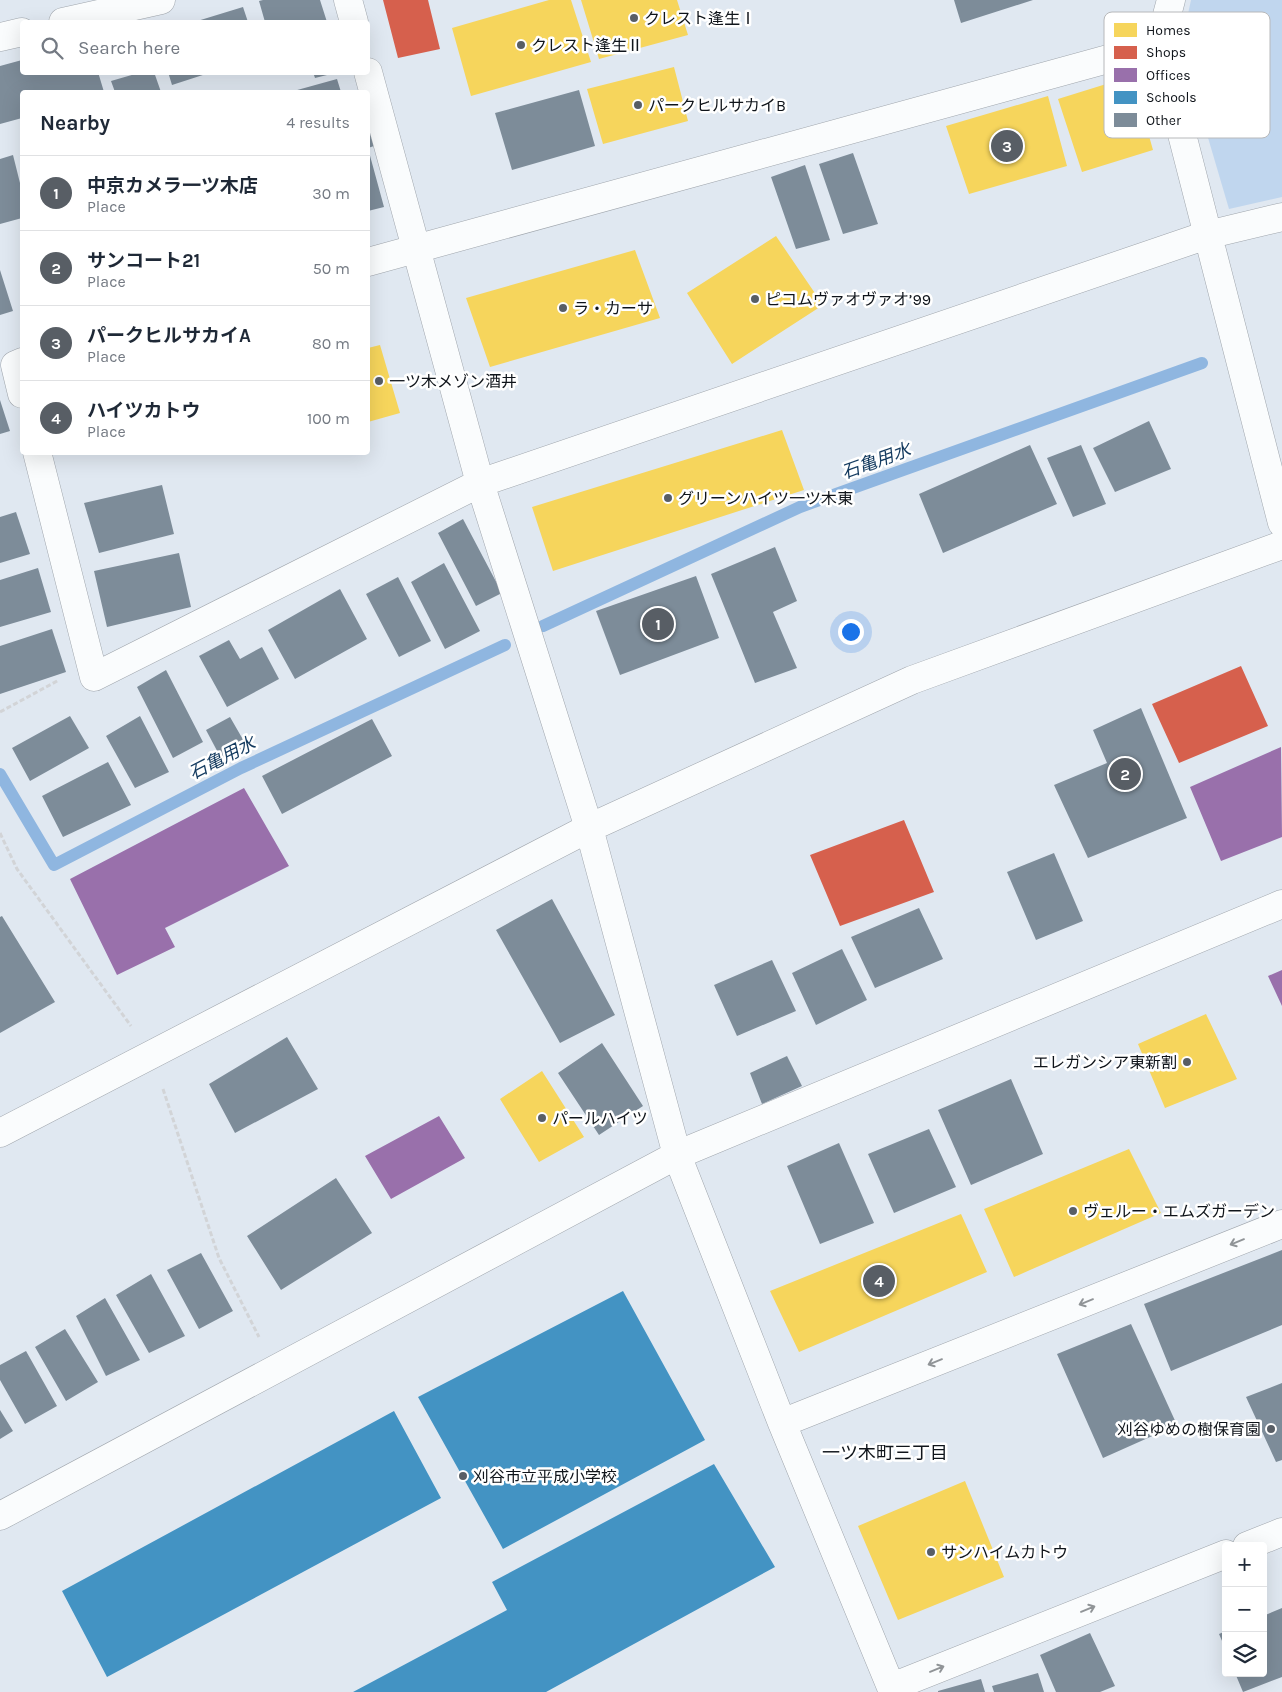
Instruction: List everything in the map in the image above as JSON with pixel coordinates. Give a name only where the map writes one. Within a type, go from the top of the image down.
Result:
[{"type":"street","points":[[72,20],[161,0]]},
{"type":"street","points":[[348,0],[353,20]]},
{"type":"street","points":[[0,37],[20,32]]},
{"type":"street","points":[[370,261],[1104,60]]},
{"type":"street","points":[[369,75],[480,483],[589,828],[677,1155],[782,1423],[892,1689],[1222,1556]]},
{"type":"street","points":[[1182,138],[1282,523]]},
{"type":"street","points":[[38,455],[94,677],[480,483],[1207,236],[1282,217]]},
{"type":"street","points":[[20,363],[15,365],[20,386]]},
{"type":"street","points":[[0,1133],[589,828],[912,680],[1282,545]]},
{"type":"street","points":[[0,1516],[677,1155],[1282,904]]},
{"type":"street","points":[[782,1423],[1282,1224]]},
{"type":"street","points":[[1257,1542],[1282,1532]]},
{"type":"path","points":[[0,712],[90,663]]},
{"type":"path","points":[[0,832],[17,869]]},
{"type":"path","points":[[219,1258],[274,1369]]},
{"type":"shaded area","points":[[1191,0],[1282,0],[1282,197],[1229,209],[1208,138],[1270,138],[1270,12],[1188,12]]},
{"type":"building: Homes","name":"クレスト逢生Ⅱ","points":[[549,0],[571,0],[591,62],[471,96],[452,28]]},
{"type":"building: Homes","name":"クレスト逢生Ⅰ","points":[[581,0],[677,0],[688,35],[599,59]]},
{"type":"building: Homes","name":"パークヒルサカイB","points":[[674,67],[688,121],[603,144],[587,89]]},
{"type":"building: Homes","points":[[1104,85],[1104,138],[1150,138],[1153,150],[1082,172],[1058,99]]},
{"type":"building: Homes","points":[[1048,96],[1067,166],[969,194],[946,126]]},
{"type":"building: Homes","name":"ピコムヴァオヴァオ’99","points":[[776,236],[823,305],[732,364],[687,293]]},
{"type":"building: Homes","name":"ラ・カーサ","points":[[635,250],[660,318],[490,367],[466,298]]},
{"type":"building: Homes","name":"一ツ木メゾン酒井","points":[[380,345],[400,413],[370,421],[370,348]]},
{"type":"building: Homes","name":"グリーンハイツ一ツ木東","points":[[782,430],[804,490],[553,571],[532,507]]},
{"type":"building: Homes","name":"エレガンシア東新割","points":[[1206,1014],[1237,1079],[1165,1108],[1138,1044]]},
{"type":"building: Homes","name":"パールハイツ","points":[[542,1071],[584,1137],[539,1162],[500,1099]]},
{"type":"building: Homes","name":"ヴェルー・エムズガーデン","points":[[1129,1149],[1161,1213],[1014,1277],[984,1209]]},
{"type":"building: Homes","points":[[961,1214],[987,1272],[799,1352],[770,1291]]},
{"type":"building: Homes","name":"サンハイムカトウ","points":[[965,1481],[1004,1577],[898,1620],[858,1526]]},
{"type":"building: Shops","points":[[383,0],[428,0],[440,49],[398,58]]},
{"type":"building: Shops","points":[[1241,666],[1268,726],[1179,763],[1152,704]]},
{"type":"building: Shops","points":[[904,820],[934,892],[840,926],[810,855]]},
{"type":"building: Offices","points":[[1281,747],[1282,837],[1221,861],[1190,787]]},
{"type":"building: Offices","points":[[244,788],[289,866],[165,928],[175,947],[117,975],[70,879]]},
{"type":"building: Offices","points":[[1282,970],[1282,1006],[1268,976]]},
{"type":"building: Offices","points":[[439,1116],[465,1158],[391,1199],[365,1156]]},
{"type":"building: Schools","points":[[623,1291],[705,1440],[503,1549],[418,1397]]},
{"type":"building: Schools","points":[[394,1411],[441,1498],[107,1677],[62,1591]]},
{"type":"building: Schools","points":[[714,1464],[775,1567],[546,1692],[353,1692],[507,1610],[492,1582]]},
{"type":"building: Other","points":[[320,0],[326,20],[264,20],[259,1]]},
{"type":"building: Other","points":[[954,0],[1033,0],[961,23]]},
{"type":"building: Other","points":[[243,7],[247,20],[201,20]]},
{"type":"building: Other","points":[[20,61],[20,75],[99,75],[103,90],[20,90],[20,119],[0,124],[0,66]]},
{"type":"building: Other","points":[[132,75],[155,75],[160,90],[114,90],[111,81]]},
{"type":"building: Other","points":[[169,75],[203,75],[172,85]]},
{"type":"building: Other","points":[[314,75],[327,75],[315,78]]},
{"type":"building: Other","points":[[337,79],[340,90],[297,90]]},
{"type":"building: Other","points":[[579,90],[595,146],[512,170],[495,113]]},
{"type":"building: Other","points":[[370,133],[374,146],[370,147]]},
{"type":"building: Other","points":[[853,153],[878,224],[843,234],[819,164]]},
{"type":"building: Other","points":[[13,155],[20,183],[20,219],[0,224],[0,159]]},
{"type":"building: Other","points":[[370,156],[384,207],[370,210]]},
{"type":"building: Other","points":[[805,165],[830,240],[796,249],[771,177]]},
{"type":"building: Other","points":[[0,270],[13,311],[0,315]]},
{"type":"building: Other","points":[[0,400],[10,431],[0,434]]},
{"type":"building: Other","points":[[1149,421],[1171,469],[1115,492],[1093,448]]},
{"type":"building: Other","points":[[1030,445],[1057,504],[943,553],[919,494]]},
{"type":"building: Other","points":[[1081,445],[1106,504],[1073,517],[1047,458]]},
{"type":"building: Other","points":[[162,485],[174,534],[99,553],[84,503]]},
{"type":"building: Other","points":[[16,512],[30,554],[0,563],[0,517]]},
{"type":"building: Other","points":[[463,519],[502,593],[476,606],[438,533]]},
{"type":"building: Other","points":[[775,547],[797,601],[773,612],[797,668],[755,683],[711,574]]},
{"type":"building: Other","points":[[179,553],[191,607],[107,627],[94,571]]},
{"type":"building: Other","points":[[444,563],[480,631],[445,649],[411,582]]},
{"type":"building: Other","points":[[38,568],[51,612],[0,627],[0,580]]},
{"type":"building: Other","points":[[696,576],[719,638],[620,675],[596,611]]},
{"type":"building: Other","points":[[398,577],[431,641],[399,657],[366,594]]},
{"type":"building: Other","points":[[340,589],[367,639],[295,679],[268,630]]},
{"type":"building: Other","points":[[52,629],[66,672],[0,694],[0,646]]},
{"type":"building: Other","points":[[229,640],[240,659],[262,647],[279,679],[227,707],[199,656]]},
{"type":"building: Other","points":[[166,670],[203,742],[173,758],[137,687]]},
{"type":"building: Other","points":[[1141,708],[1187,818],[1088,858],[1054,785],[1107,763],[1093,730]]},
{"type":"building: Other","points":[[70,716],[89,748],[30,781],[12,748]]},
{"type":"building: Other","points":[[140,716],[169,772],[135,788],[106,736]]},
{"type":"building: Other","points":[[230,717],[249,750],[223,762],[206,730]]},
{"type":"building: Other","points":[[372,719],[392,756],[282,814],[262,776]]},
{"type":"building: Other","points":[[108,762],[131,805],[63,837],[42,796]]},
{"type":"building: Other","points":[[1054,853],[1083,921],[1036,940],[1007,872]]},
{"type":"building: Other","points":[[552,899],[615,1015],[560,1043],[496,930]]},
{"type":"building: Other","points":[[919,908],[943,959],[875,988],[851,937]]},
{"type":"building: Other","points":[[2,916],[55,1002],[0,1033],[0,917]]},
{"type":"building: Other","points":[[842,949],[867,1000],[816,1025],[792,973]]},
{"type":"building: Other","points":[[772,960],[796,1011],[737,1036],[714,985]]},
{"type":"building: Other","points":[[287,1037],[318,1089],[235,1133],[209,1084]]},
{"type":"building: Other","points":[[602,1043],[643,1106],[599,1135],[558,1073]]},
{"type":"building: Other","points":[[787,1056],[802,1086],[762,1104],[750,1073]]},
{"type":"building: Other","points":[[1011,1079],[1043,1154],[971,1185],[938,1110]]},
{"type":"building: Other","points":[[929,1129],[956,1187],[894,1213],[868,1154]]},
{"type":"building: Other","points":[[839,1143],[874,1223],[820,1244],[787,1166]]},
{"type":"building: Other","points":[[336,1178],[372,1233],[281,1290],[247,1236]]},
{"type":"building: Other","points":[[1282,1250],[1282,1325],[1171,1371],[1144,1304]]},
{"type":"building: Other","points":[[201,1253],[233,1311],[199,1329],[167,1270]]},
{"type":"building: Other","points":[[151,1274],[185,1336],[149,1353],[116,1295]]},
{"type":"building: Other","points":[[105,1298],[140,1360],[106,1376],[76,1316]]},
{"type":"building: Other","points":[[1131,1324],[1177,1425],[1103,1458],[1057,1354]]},
{"type":"building: Other","points":[[65,1329],[98,1382],[66,1401],[35,1347]]},
{"type":"building: Other","points":[[26,1351],[57,1406],[25,1424],[0,1380],[0,1365]]},
{"type":"building: Other","name":"刈谷ゆめの樹保育園","points":[[1282,1383],[1282,1460],[1276,1462],[1246,1397]]},
{"type":"building: Other","points":[[0,1410],[13,1431],[0,1439]]},
{"type":"building: Other","points":[[1282,1608],[1282,1677],[1243,1692],[1237,1677],[1267,1677],[1267,1614]]},
{"type":"building: Other","points":[[1090,1633],[1115,1686],[1100,1692],[1056,1692],[1040,1655]]},
{"type":"building: Other","points":[[1038,1673],[1044,1692],[994,1692],[992,1686]]},
{"type":"building: Other","points":[[981,1679],[985,1692],[938,1692],[938,1691]]},
{"type":"waterway","name":"石亀用水","points":[[543,626],[800,507],[1202,363]]},
{"type":"waterway","name":"石亀用水","points":[[0,774],[54,865],[241,768],[505,645]]},
{"type":"place","name":"クレスト逢生Ⅰ","points":[[634,18]]},
{"type":"place","name":"クレスト逢生Ⅱ","points":[[521,45]]},
{"type":"place","name":"パークヒルサカイB","points":[[638,105]]},
{"type":"place","name":"パークヒルサカイA","points":[[1007,146]]},
{"type":"place","name":"ピコムヴァオヴァオ’99","points":[[755,299]]},
{"type":"place","name":"ラ・カーサ","points":[[563,308]]},
{"type":"place","name":"一ツ木メゾン酒井","points":[[379,381]]},
{"type":"place","name":"グリーンハイツ一ツ木東","points":[[668,498]]},
{"type":"place","name":"中京カメラ一ツ木店","points":[[658,624]]},
{"type":"place","name":"サンコート21","points":[[1125,774]]},
{"type":"place","name":"エレガンシア東新割","points":[[1187,1062]]},
{"type":"place","name":"パールハイツ","points":[[542,1118]]},
{"type":"place","name":"ヴェルー・エムズガーデン","points":[[1073,1211]]},
{"type":"place","name":"ハイツカトウ","points":[[879,1281]]},
{"type":"place","name":"刈谷ゆめの樹保育園","points":[[1271,1429]]},
{"type":"place","name":"刈谷市立平成小学校","points":[[463,1476]]},
{"type":"place","name":"サンハイムカトウ","points":[[931,1552]]},
{"type":"district","name":"一ツ木町三丁目","points":[[885,1453]]}]
